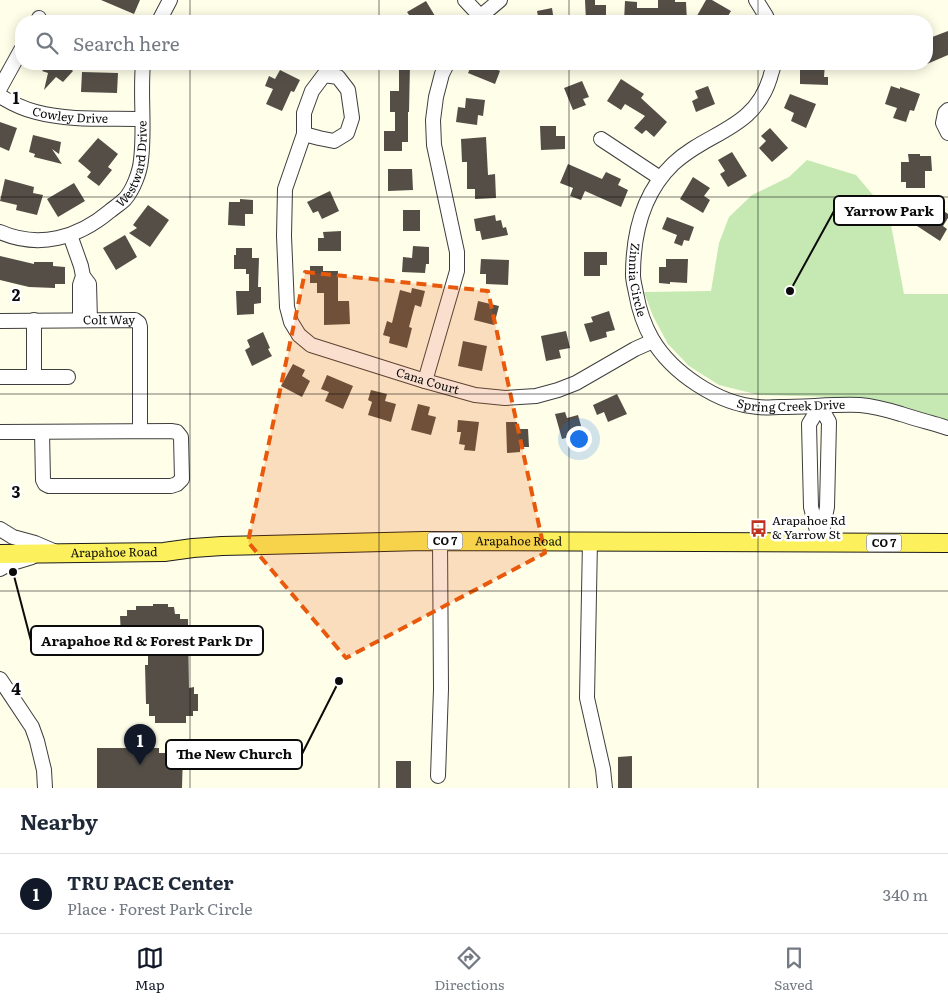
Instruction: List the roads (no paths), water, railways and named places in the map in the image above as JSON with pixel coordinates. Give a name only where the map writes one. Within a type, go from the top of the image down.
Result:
[{"type":"main road","name":"Arapahoe Road","points":[[0,554],[164,552],[222,546],[440,541],[948,543]]},
{"type":"street","points":[[162,15],[170,0]]},
{"type":"street","points":[[465,0],[474,15]]},
{"type":"street","points":[[482,15],[500,0]]},
{"type":"street","points":[[756,0],[765,15]]},
{"type":"street","points":[[0,88],[15,61]]},
{"type":"street","name":"Westward Drive","points":[[0,232],[24,240],[49,240],[70,235],[102,218],[125,199],[136,180],[141,161],[142,70]]},
{"type":"street","points":[[425,382],[457,271],[457,252],[434,146],[433,120],[436,97],[444,70]]},
{"type":"street","name":"Zinnia Circle","points":[[653,341],[638,307],[633,278],[633,256],[637,228],[646,202],[660,178],[694,147],[737,124],[746,117],[758,104],[767,89],[772,70]]},
{"type":"street","points":[[324,75],[338,77],[348,90],[352,118],[348,134],[334,141],[304,134],[304,113],[312,91],[324,75]]},
{"type":"street","name":"Cowley Drive","points":[[0,96],[9,102],[35,112],[63,117],[142,119]]},
{"type":"street","points":[[948,110],[945,113],[943,123],[948,133]]},
{"type":"street","name":"Cana Court","points":[[304,134],[285,189],[284,236],[287,307],[291,322],[299,335],[311,345],[425,382],[475,395],[505,398],[536,396],[558,390],[653,341]]},
{"type":"street","points":[[601,139],[660,178]]},
{"type":"street","points":[[70,235],[83,276],[80,284],[85,320]]},
{"type":"street","points":[[34,320],[34,377]]},
{"type":"street","name":"Colt Way","points":[[0,321],[135,320],[139,323],[140,431]]},
{"type":"street","name":"Spring Creek Drive","points":[[653,341],[666,357],[689,378],[706,390],[730,401],[757,407],[862,406],[884,409],[948,428]]},
{"type":"street","points":[[0,377],[68,377]]},
{"type":"street","points":[[820,406],[829,422],[827,507],[820,543]]},
{"type":"street","points":[[820,406],[810,424],[811,507],[820,543]]},
{"type":"street","points":[[0,432],[171,431],[177,432],[181,437],[182,479],[177,484],[170,486],[50,486],[45,484],[43,480],[42,432]]},
{"type":"street","points":[[0,529],[13,537],[35,543],[58,553]]},
{"type":"street","points":[[438,776],[442,689],[440,541]]},
{"type":"street","points":[[590,541],[587,698],[603,769],[605,788]]},
{"type":"street","points":[[0,569],[9,564],[32,557],[58,553]]},
{"type":"street","points":[[0,679],[32,727],[44,770],[45,788]]},
{"type":"place","name":"Yarrow Park","points":[[790,291]]},
{"type":"place","name":"Arapahoe Rd & Yarrow St","points":[[758,528]]},
{"type":"place","name":"Arapahoe Rd & Forest Park Dr","points":[[13,572]]},
{"type":"place","name":"The New Church","points":[[339,681]]},
{"type":"place","name":"TRU PACE Center","points":[[140,765]]}]
